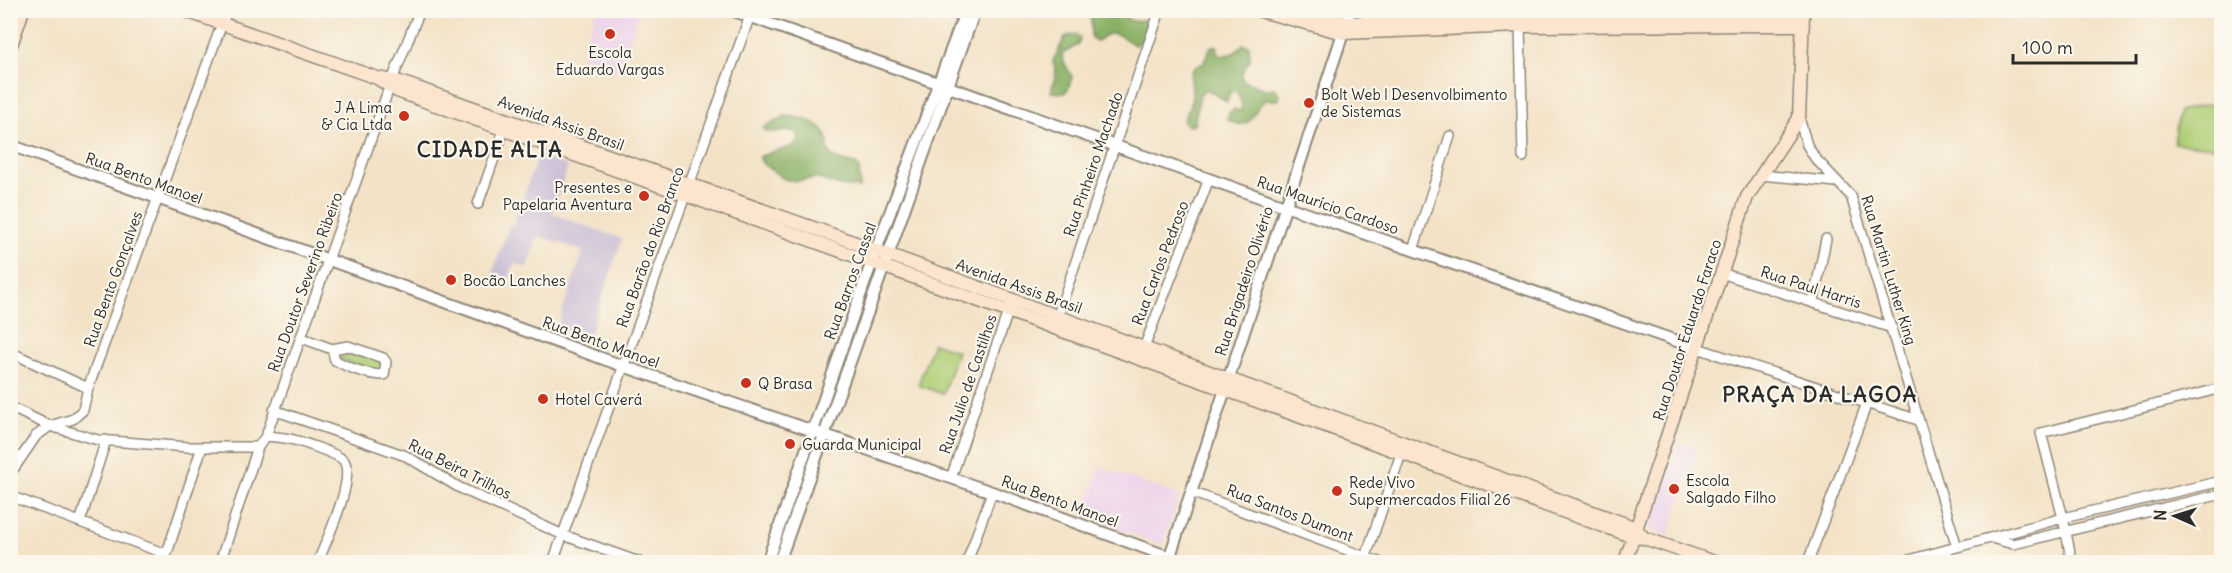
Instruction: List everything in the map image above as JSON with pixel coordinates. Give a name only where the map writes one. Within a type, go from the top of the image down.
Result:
[{"type":"main road","points":[[10,48],[23,10]]},
{"type":"main road","name":"Avenida Assis Brasil","points":[[183,10],[376,78],[504,130],[686,190]]},
{"type":"main road","points":[[1257,10],[1347,22],[1577,22]]},
{"type":"main road","points":[[1293,10],[1347,22]]},
{"type":"main road","points":[[1470,22],[1521,26],[1624,17],[1658,20],[1803,17]]},
{"type":"main road","name":"Rua Martin Luther King","points":[[1799,118],[1803,17]]},
{"type":"main road","name":"Avenida Assis Brasil","points":[[391,84],[1011,305],[1714,562]]},
{"type":"main road","name":"Rua Doutor Eduardo Faraco","points":[[1624,562],[1638,535],[1747,197],[1799,118]]},
{"type":"street","name":"Rua Bento Gonçalves","points":[[50,426],[73,419],[83,410],[88,388],[227,10]]},
{"type":"street","name":"Rua Doutor Severino Ribeiro","points":[[219,562],[258,447],[266,436],[391,84],[420,10]]},
{"type":"street","name":"Rua Maurício Cardoso","points":[[731,10],[751,14],[943,86],[1285,206],[1697,348],[1918,420]]},
{"type":"street","name":"Rua Pinheiro Machado","points":[[1056,322],[1160,10]]},
{"type":"street","name":"Rua Barão do Rio Branco","points":[[553,562],[751,14]]},
{"type":"street","name":"Rua Barros Cassal","points":[[767,562],[812,431],[969,14]]},
{"type":"street","name":"Rua Brigadeiro Olivério","points":[[1169,560],[1347,22]]},
{"type":"street","points":[[1521,26],[1523,158]]},
{"type":"street","name":"Rua Martin Luther King","points":[[1799,118],[1807,145],[1815,158],[1851,196],[1957,547]]},
{"type":"street","points":[[478,204],[504,130]]},
{"type":"street","points":[[1413,250],[1450,136]]},
{"type":"street","name":"Rua Bento Manoel","points":[[10,145],[623,366],[992,492],[1169,560],[1183,562]]},
{"type":"street","points":[[1761,175],[1838,182]]},
{"type":"street","name":"Rua Carlos Pedroso","points":[[1142,353],[1209,179]]},
{"type":"street","points":[[1813,303],[1826,240]]},
{"type":"street","name":"Rua Barros Cassal","points":[[778,562],[824,435],[879,258]]},
{"type":"street","name":"Rua Paul Harris","points":[[1721,273],[1892,328]]},
{"type":"street","name":"Rua Julio de Castilhos","points":[[951,478],[1011,305]]},
{"type":"street","points":[[302,338],[332,349],[348,346],[383,358],[386,362],[384,375],[342,364],[335,360],[332,349]]},
{"type":"street","points":[[10,352],[88,388]]},
{"type":"street","points":[[2072,562],[2041,434],[2222,388]]},
{"type":"street","points":[[1808,562],[1867,403]]},
{"type":"street","points":[[14,409],[50,426],[106,440],[202,447],[258,447]]},
{"type":"street","name":"Rua Beira Trilhos","points":[[274,410],[406,456],[460,488],[563,535],[639,562]]},
{"type":"street","points":[[10,474],[36,436],[50,426]]},
{"type":"street","points":[[266,436],[293,439],[338,455],[346,465],[342,501],[318,562]]},
{"type":"street","points":[[80,522],[106,440]]},
{"type":"street","points":[[10,496],[80,522],[165,558],[202,447]]},
{"type":"street","points":[[1365,560],[1403,447]]},
{"type":"street","points":[[1902,562],[2063,518],[2222,481]]},
{"type":"street","points":[[1992,539],[2013,544],[2217,495],[2209,484]]},
{"type":"street","points":[[967,562],[992,492]]},
{"type":"street","name":"Rua Santos Dumont","points":[[1191,492],[1365,560],[1379,562]]},
{"type":"street","points":[[2029,528],[2032,539]]},
{"type":"shaded area","name":"Escola Eduardo Vargas","points":[[596,11],[640,11],[619,71],[580,58]]},
{"type":"shaded area","points":[[538,155],[568,166],[552,214],[622,239],[588,338],[557,327],[583,251],[539,236],[527,268],[514,263],[509,278],[493,272],[509,225],[513,226]]},
{"type":"shaded area","name":"Escola Salgado Filho","points":[[1679,443],[1698,450],[1668,536],[1649,529]]},
{"type":"shaded area","points":[[1100,467],[1180,496],[1163,545],[1082,516]]},
{"type":"green space","points":[[1085,11],[1124,11],[1125,16],[1130,20],[1145,20],[1149,25],[1143,39],[1135,45],[1112,33],[1097,41],[1091,38],[1091,19]]},
{"type":"green space","points":[[1076,34],[1080,39],[1078,45],[1062,54],[1072,77],[1068,89],[1064,93],[1051,92],[1056,73],[1053,61],[1065,37]]},
{"type":"green space","points":[[1243,44],[1249,46],[1250,59],[1241,75],[1243,81],[1267,90],[1274,88],[1279,93],[1278,100],[1264,101],[1251,119],[1242,124],[1227,119],[1229,113],[1234,109],[1241,111],[1242,104],[1237,92],[1231,90],[1227,102],[1211,91],[1205,90],[1200,94],[1194,125],[1188,126],[1183,121],[1191,100],[1191,72],[1193,69],[1203,64],[1211,46],[1217,46],[1217,52],[1222,56],[1234,53]]},
{"type":"green space","points":[[2221,102],[2221,148],[2174,143],[2179,111]]},
{"type":"green space","points":[[785,116],[805,119],[822,129],[828,141],[828,151],[832,156],[838,160],[856,164],[859,169],[860,188],[840,186],[816,178],[797,181],[784,179],[763,164],[759,157],[799,142],[799,135],[793,131],[768,132],[763,128]]},
{"type":"green space","points":[[933,343],[957,351],[943,394],[918,385]]},
{"type":"green space","points":[[344,348],[384,362],[380,373],[340,359]]},
{"type":"place","name":"Escola Eduardo Vargas","points":[[610,34]]},
{"type":"place","name":"Bolt Web l Desenvolbimento de Sistemas","points":[[1309,103]]},
{"type":"place","name":"J A Lima & Cia Ltda","points":[[404,116]]},
{"type":"place","name":"Presentes e Papelaria Aventura","points":[[644,196]]},
{"type":"place","name":"Bocão Lanches","points":[[451,280]]},
{"type":"place","name":"Q Brasa","points":[[746,383]]},
{"type":"place","name":"Hotel Caverá","points":[[543,399]]},
{"type":"place","name":"Guarda Municipal","points":[[790,444]]},
{"type":"place","name":"Escola Salgado Filho","points":[[1674,489]]},
{"type":"place","name":"Rede Vivo Supermercados Filial 26","points":[[1337,491]]},
{"type":"district","name":"CIDADE ALTA","points":[[490,149]]},
{"type":"district","name":"PRAÇA DA LAGOA","points":[[1820,394]]}]
